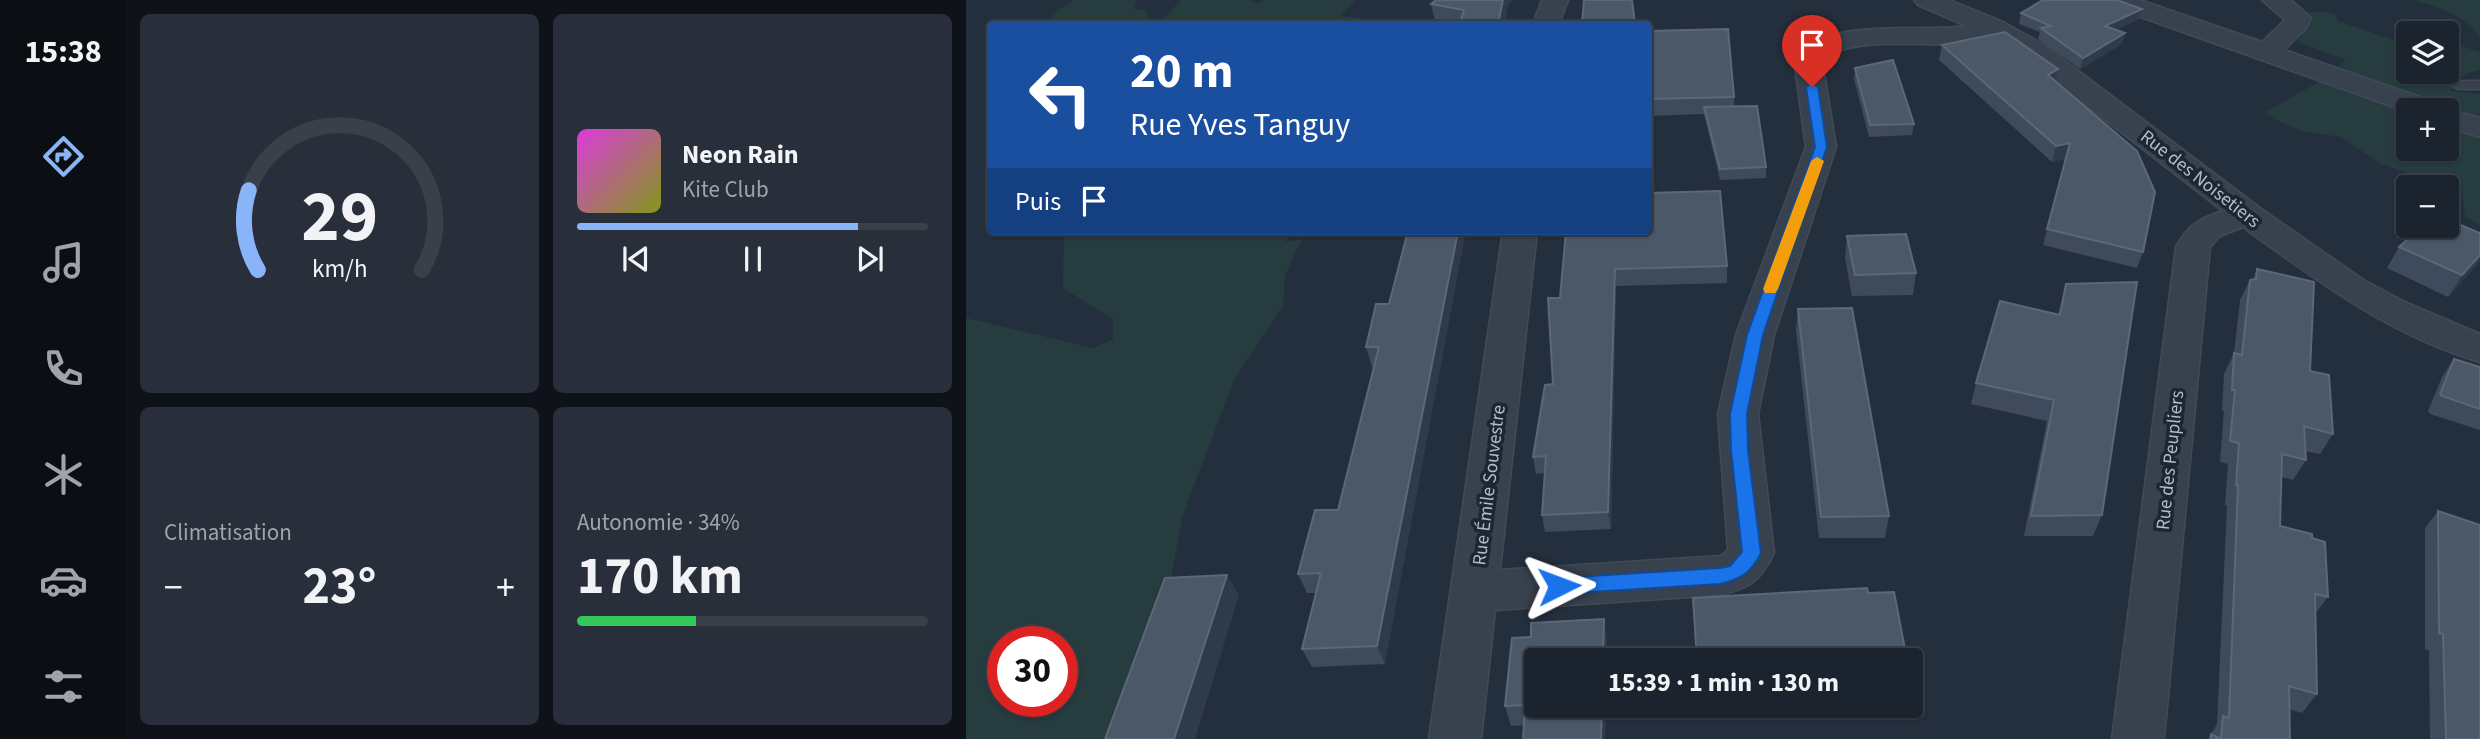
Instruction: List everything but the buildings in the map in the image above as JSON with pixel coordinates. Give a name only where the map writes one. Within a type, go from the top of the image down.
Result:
[{"type":"street","points":[[1547,21],[1555,0]]},
{"type":"street","name":"Rue des Noisetiers","points":[[1927,0],[1994,28],[2069,76],[2248,215],[2352,289],[2396,313],[2480,349]]},
{"type":"street","points":[[2116,0],[2396,98]]},
{"type":"street","points":[[2265,54],[2297,23],[2298,18],[2275,0]]},
{"type":"street","points":[[1475,591],[1720,576],[1735,573],[1744,566],[1751,553],[1738,414],[1755,335],[1821,147],[1808,59],[1816,49],[1846,41],[1954,36],[1994,28]]},
{"type":"street","points":[[2459,121],[2480,128]]},
{"type":"street","name":"Rue des Peupliers","points":[[2138,739],[2193,247],[2202,232],[2218,223],[2248,215]]},
{"type":"street","name":"Rue Émile Souvestre","points":[[1455,739],[1520,235]]},
{"type":"lane","points":[[2458,85],[2480,85]]},
{"type":"green space","points":[[1073,0],[1137,0],[1134,9],[1146,10],[1150,21],[1048,21]]},
{"type":"green space","points":[[1181,0],[1250,0],[1256,4],[1263,0],[1355,0],[1341,16],[1364,21],[1161,21]]},
{"type":"green space","points":[[2413,0],[2480,0],[2480,37],[2450,12]]},
{"type":"green space","points":[[2307,12],[2336,15],[2338,21],[2396,41],[2396,84],[2457,84],[2451,91],[2480,94],[2480,226],[2465,216],[2459,175],[2415,175],[2381,164],[2341,137],[2302,131],[2274,119],[2266,112],[2318,82],[2346,60],[2297,42]]},
{"type":"green space","points":[[2461,46],[2480,52],[2480,70],[2465,74],[2459,81]]},
{"type":"green space","points":[[1064,235],[1288,235],[1286,242],[1302,239],[1285,275],[1283,306],[1235,378],[1182,517],[1168,597],[1117,739],[966,739],[966,318],[1093,348],[1113,339],[1113,319],[1063,288]]},
{"type":"slow traffic","points":[[1770,289],[1817,161]]},
{"type":"route","points":[[1559,586],[1720,576],[1735,573],[1744,566],[1751,553],[1739,450],[1738,414],[1755,335],[1821,147],[1812,87]]}]
